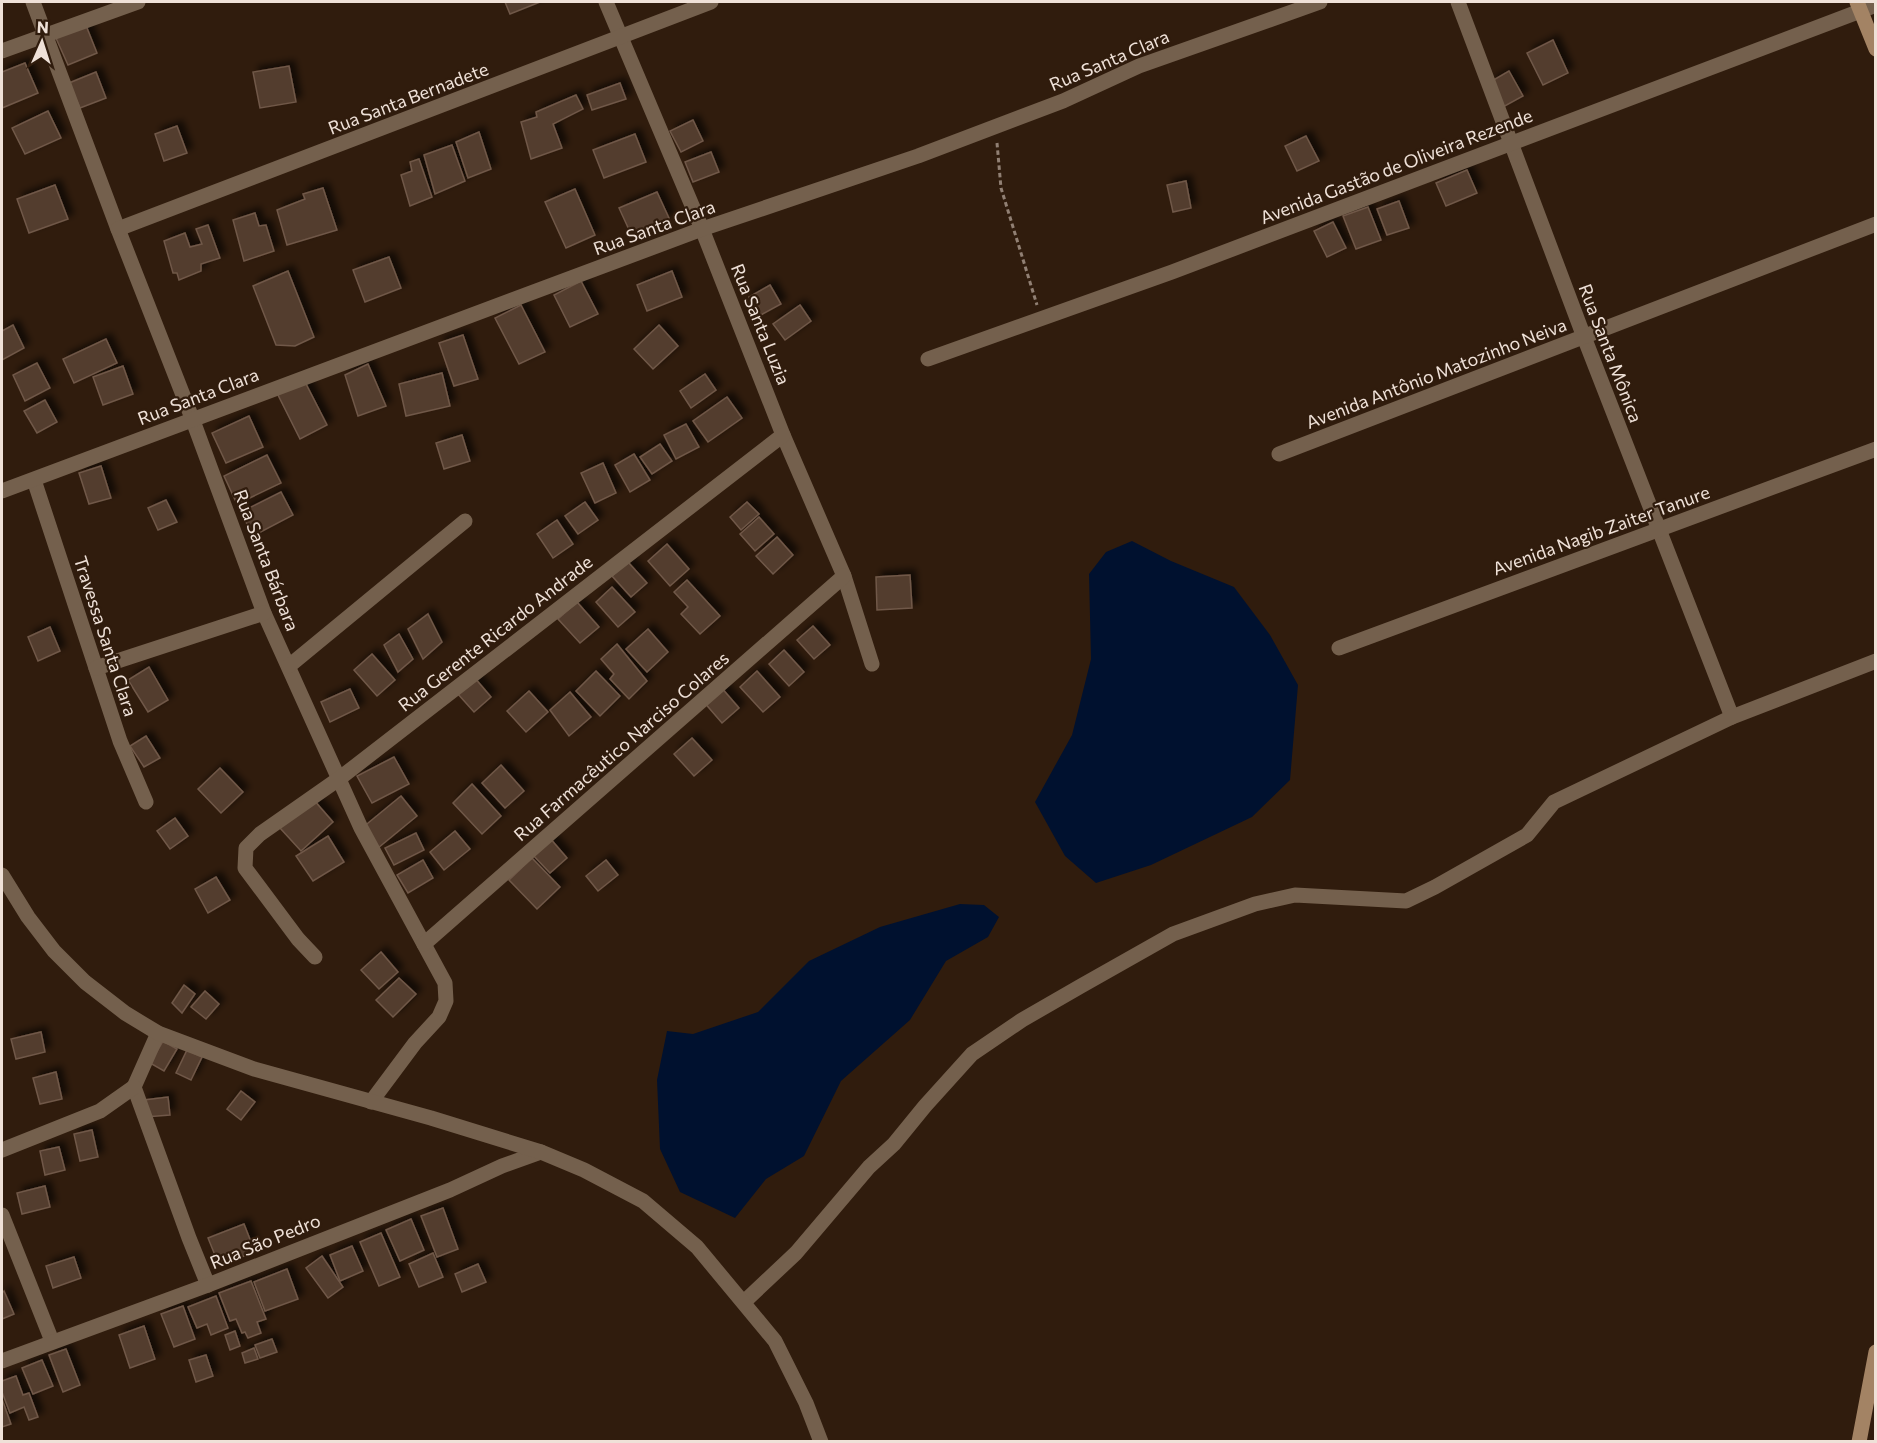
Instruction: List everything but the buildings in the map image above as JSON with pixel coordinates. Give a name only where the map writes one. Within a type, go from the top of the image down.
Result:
[{"type":"main road","points":[[1865,6],[1875,49]]},
{"type":"main road","points":[[1859,1442],[1875,1352]]},
{"type":"street","name":"Rua Santa Bárbara","points":[[33,2],[264,613],[362,828],[445,983],[446,1001],[439,1017],[371,1102]]},
{"type":"street","points":[[2,51],[138,2]]},
{"type":"street","name":"Rua Santa Luzia","points":[[606,2],[702,229],[783,435],[844,576],[872,664]]},
{"type":"street","name":"Rua Santa Bernadete","points":[[118,229],[711,2]]},
{"type":"street","name":"Rua Santa Clara","points":[[2,491],[702,229],[918,156],[1063,101],[1139,66],[1320,2]]},
{"type":"street","name":"Rua Santa Mônica","points":[[1458,2],[1584,337],[1732,717]]},
{"type":"street","name":"Avenida Gastão de Oliveira Rezende","points":[[928,359],[1183,268],[1865,6]]},
{"type":"street","name":"Avenida Antônio Matozinho Neiva","points":[[1279,454],[1875,224]]},
{"type":"street","name":"Rua Gerente Ricardo Andrade","points":[[315,957],[298,939],[245,868],[246,848],[260,834],[340,778],[783,435]]},
{"type":"street","name":"Avenida Nagib Zaiter Tanure","points":[[1339,648],[1875,449]]},
{"type":"street","name":"Travessa Santa Clara","points":[[34,480],[120,741],[146,802]]},
{"type":"street","points":[[289,666],[465,521]]},
{"type":"street","name":"Rua Farmacêutico Narciso Colares","points":[[424,944],[844,576]]},
{"type":"street","points":[[96,668],[264,613]]},
{"type":"street","points":[[744,1302],[796,1253],[869,1167],[894,1144],[972,1054],[1022,1020],[1173,934],[1256,904],[1295,895],[1406,901],[1527,835],[1554,802],[1732,717],[1875,661]]},
{"type":"street","points":[[2,875],[28,917],[54,951],[85,982],[125,1013],[159,1033],[254,1070],[541,1152],[584,1170],[643,1202],[697,1247],[775,1341],[806,1403],[821,1442]]},
{"type":"street","points":[[2,1150],[100,1111],[134,1087],[159,1033]]},
{"type":"street","points":[[134,1087],[208,1284]]},
{"type":"street","name":"Rua São Pedro","points":[[2,1360],[208,1284],[541,1152]]},
{"type":"street","points":[[2,1215],[52,1341]]},
{"type":"path","points":[[995,126],[1001,188],[1042,319]]},
{"type":"water","points":[[1132,541],[1171,561],[1234,587],[1270,635],[1298,685],[1290,780],[1252,817],[1151,865],[1096,883],[1065,856],[1035,802],[1072,735],[1091,659],[1089,574],[1106,552]]},
{"type":"water","points":[[960,904],[984,905],[999,917],[988,937],[946,961],[910,1020],[841,1081],[804,1156],[766,1179],[735,1218],[680,1192],[660,1149],[657,1080],[667,1031],[693,1034],[758,1012],[809,961],[880,927]]}]
